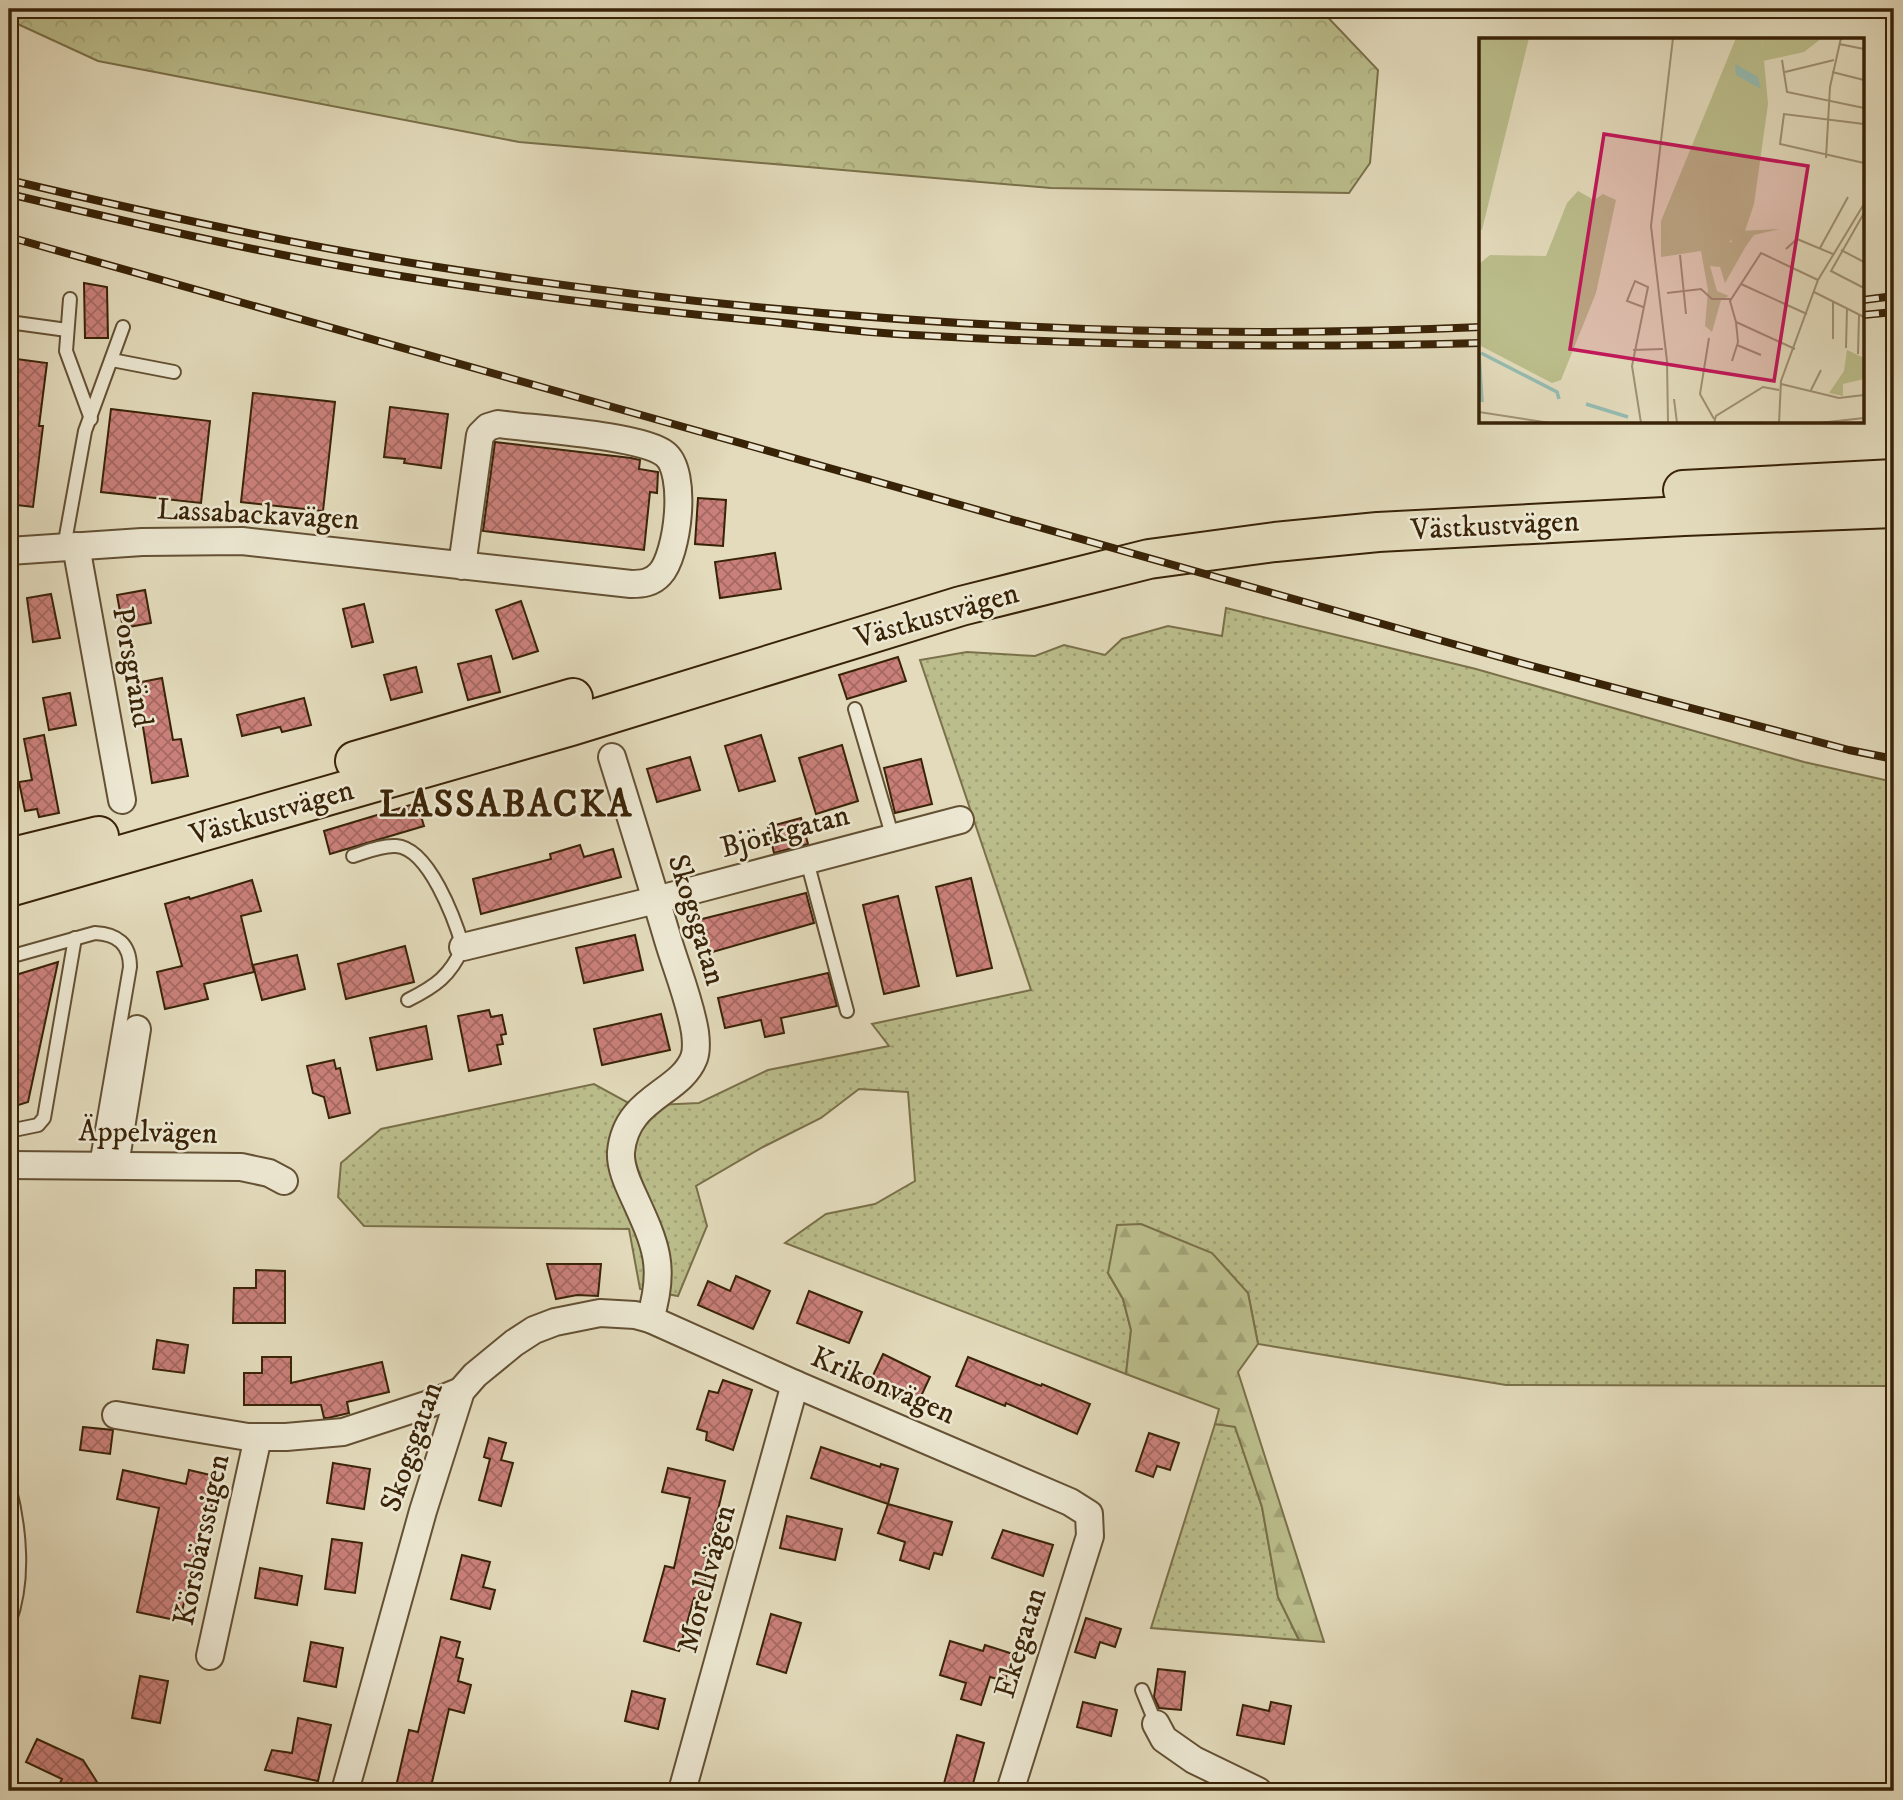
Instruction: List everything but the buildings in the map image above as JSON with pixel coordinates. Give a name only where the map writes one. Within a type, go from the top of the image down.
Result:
[{"type":"main road","name":"Västkustvägen","points":[[9,858],[233,798],[949,586],[1157,535],[1270,519],[1377,508],[1894,479]]},
{"type":"main road","name":"Västkustvägen","points":[[9,887],[571,726],[961,606],[1149,559],[1275,542],[1378,532],[1894,508]]},
{"type":"street","name":"Lassabackavägen","points":[[9,551],[142,542],[242,541],[462,566],[631,584],[652,581],[660,575],[671,556],[679,495],[673,462],[665,453],[650,445],[626,440],[498,424],[488,427],[480,435],[462,566]]},
{"type":"street","name":"Porsgränd","points":[[70,546],[122,800]]},
{"type":"street","name":"Skogsgatan","points":[[345,1791],[423,1511],[461,1391],[493,1359],[514,1343],[534,1330],[555,1322],[600,1313],[635,1315],[650,1319],[657,1290],[657,1255],[628,1185],[621,1154],[624,1138],[637,1113],[685,1073],[694,1058],[696,1043],[612,757]]},
{"type":"street","name":"Björkgatan","points":[[463,947],[656,900],[960,820]]},
{"type":"street","points":[[106,1165],[137,1029]]},
{"type":"street","name":"Äppelvägen","points":[[9,1165],[241,1167],[269,1173],[284,1181]]},
{"type":"street","name":"Krikonvägen","points":[[650,1319],[1070,1502],[1089,1514]]},
{"type":"street","name":"Morellvägen","points":[[682,1791],[795,1384]]},
{"type":"street","points":[[116,1415],[258,1437],[343,1432],[461,1391]]},
{"type":"street","name":"Körsbärsstigen","points":[[210,1656],[258,1437]]},
{"type":"street","name":"Ekegatan","points":[[1010,1791],[1090,1536],[1089,1514]]},
{"type":"street","points":[[1156,1724],[1164,1739],[1194,1760],[1258,1791]]},
{"type":"lane","points":[[70,299],[66,351],[91,419]]},
{"type":"lane","points":[[9,322],[67,330]]},
{"type":"lane","points":[[70,546],[85,431],[123,327]]},
{"type":"lane","points":[[112,360],[174,372]]},
{"type":"lane","points":[[855,709],[893,838]]},
{"type":"lane","points":[[353,856],[396,846],[407,849],[418,857],[446,900],[463,947],[456,963],[433,988],[408,1000]]},
{"type":"lane","points":[[807,861],[847,1011]]},
{"type":"lane","points":[[9,957],[95,933],[108,934],[119,939],[130,955],[106,1165]]},
{"type":"lane","points":[[9,1131],[38,1125],[44,1118],[75,938]]},
{"type":"lane","points":[[9,1486],[19,1562],[17,1594],[9,1623]]},
{"type":"lane","points":[[1142,1690],[1156,1724]]},
{"type":"green space","points":[[9,9],[1320,9],[1378,70],[1370,163],[1349,193],[1051,188],[519,142],[98,61],[9,20]]},
{"type":"green space","points":[[1226,608],[1476,669],[1804,762],[1894,782],[1894,1386],[1506,1385],[1258,1344],[1248,1293],[1108,1273],[1123,1299],[1131,1330],[1126,1374],[785,1243],[826,1214],[875,1204],[915,1181],[908,1092],[859,1089],[821,1118],[763,1147],[696,1186],[707,1226],[678,1296],[640,1289],[629,1229],[364,1226],[338,1197],[341,1163],[381,1129],[594,1084],[634,1106],[699,1103],[768,1070],[889,1046],[872,1024],[1031,990],[920,660],[967,652],[1035,656],[1064,645],[1105,655],[1122,639],[1168,626],[1222,636]]},
{"type":"green space","points":[[1141,1224],[1212,1253],[1248,1293],[1258,1344],[1238,1372],[1324,1642],[1299,1640],[1278,1597],[1262,1507],[1235,1427],[1215,1424],[1219,1409],[1126,1374],[1131,1330],[1123,1299],[1108,1273],[1117,1225]]},
{"type":"green space","points":[[1215,1424],[1235,1426],[1262,1507],[1278,1597],[1299,1640],[1151,1628]]},
{"type":"railway","points":[[9,180],[110,204],[315,246],[418,264],[682,299],[815,312],[1081,329],[1215,332],[1479,327]]},
{"type":"railway","points":[[9,194],[241,246],[381,273],[577,301],[844,330],[1127,344],[1268,346],[1479,343]]},
{"type":"railway","points":[[9,237],[1521,663],[1849,750],[1894,759]]},
{"type":"railway","points":[[1864,300],[1894,296]]},
{"type":"railway","points":[[1864,315],[1894,312]]},
{"type":"district","name":"LASSABACKA","points":[[506,805]]}]
